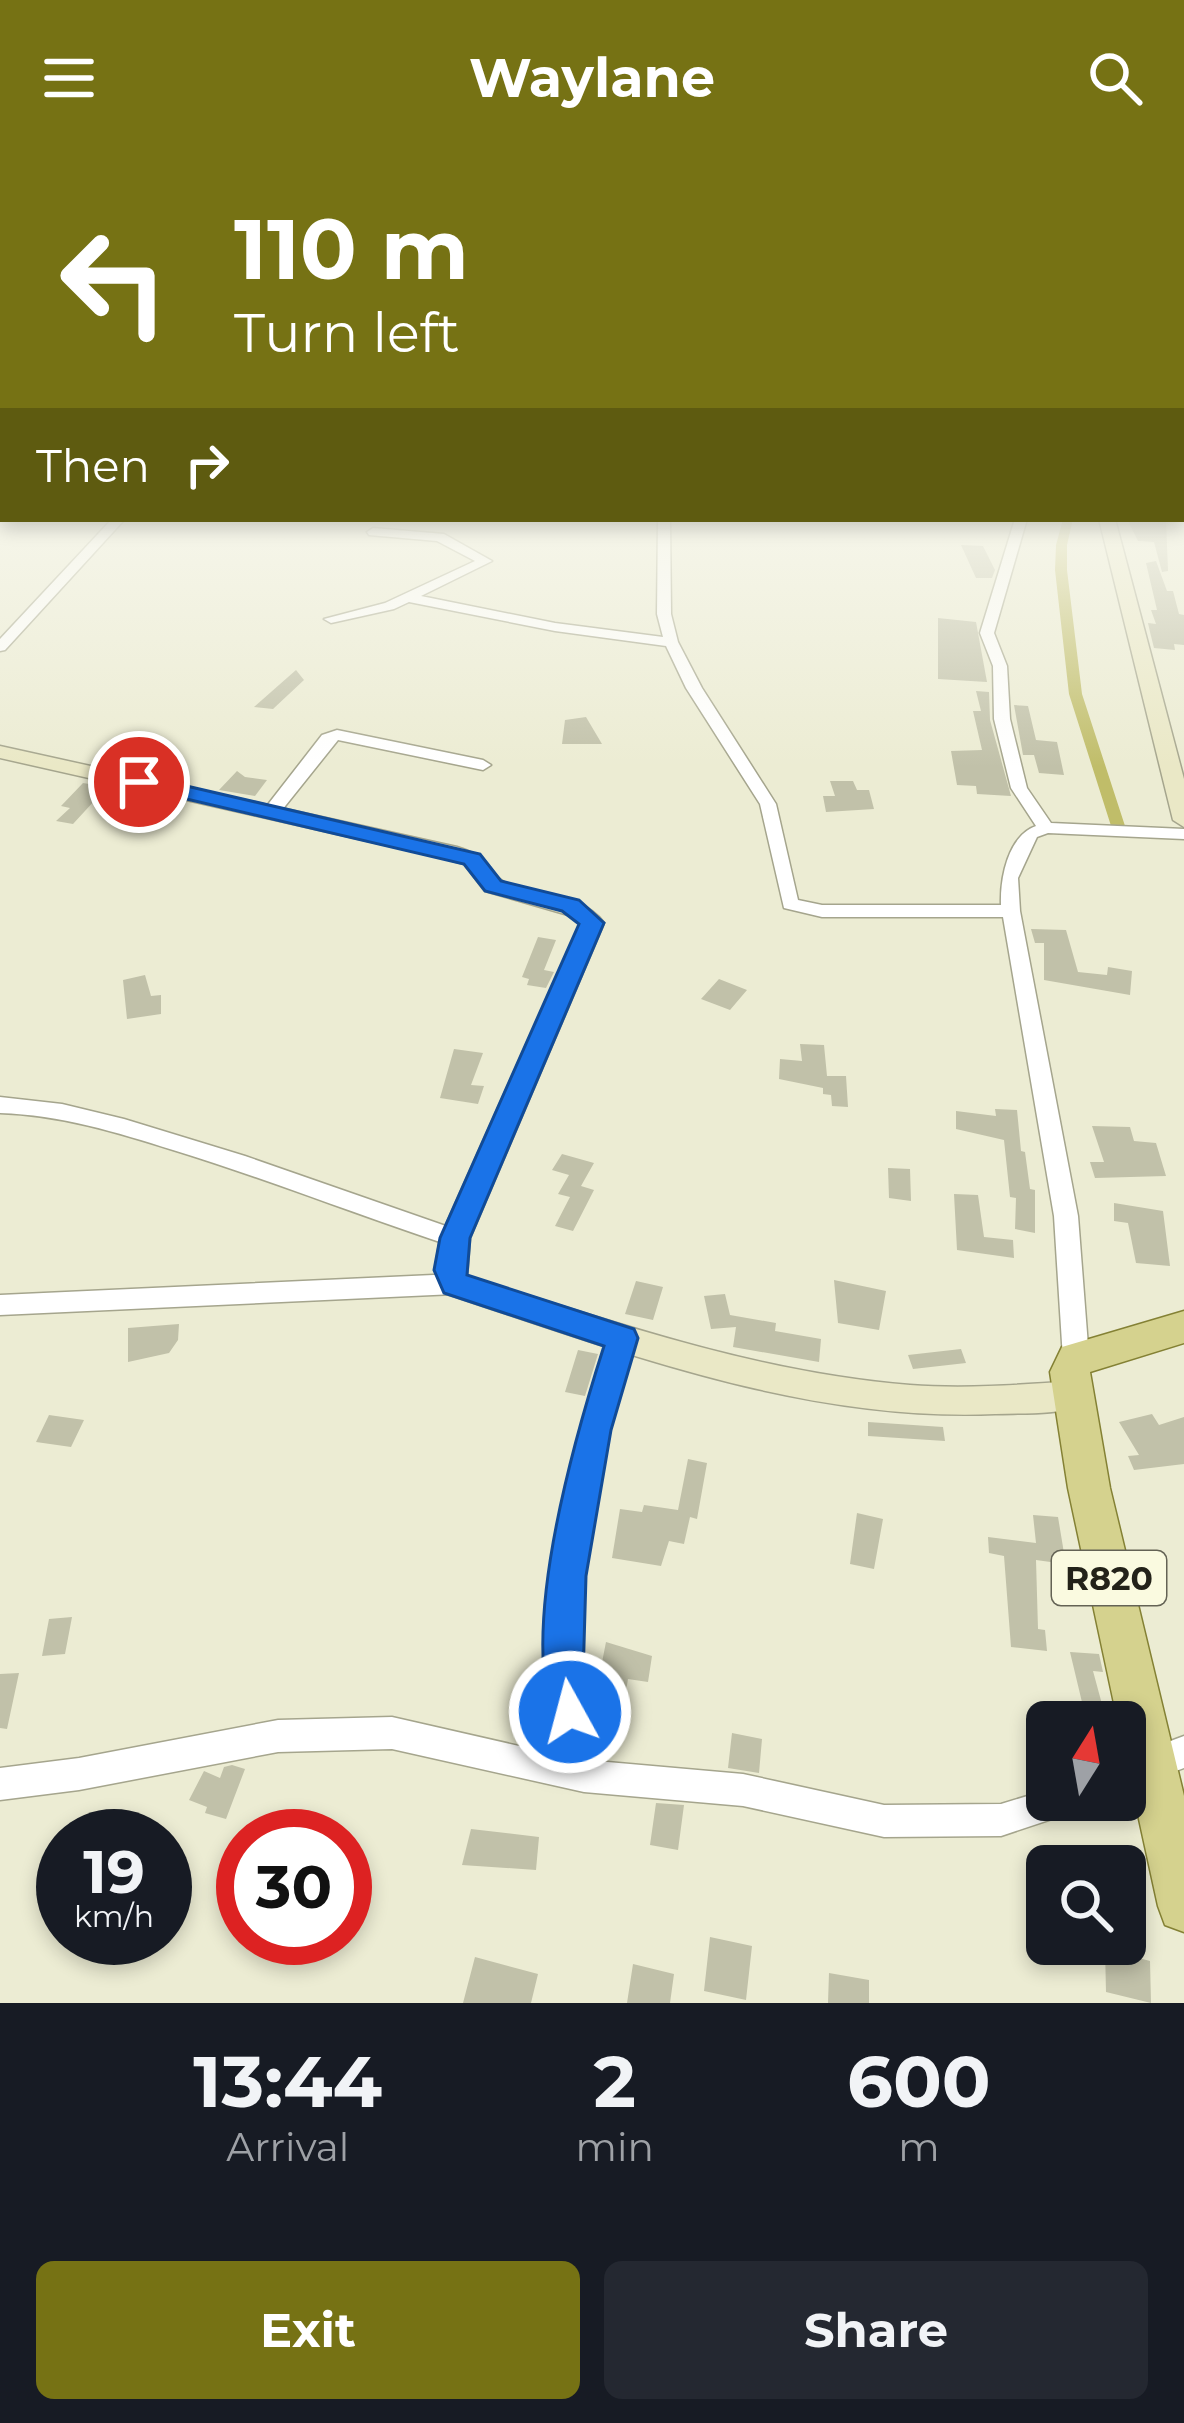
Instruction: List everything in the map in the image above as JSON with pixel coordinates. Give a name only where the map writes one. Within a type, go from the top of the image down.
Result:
[{"type":"main road","points":[[1129,595],[1175,750],[1184,820]]},
{"type":"main road","points":[[0,752],[472,859],[493,886],[571,905],[592,923],[455,1238],[449,1270],[455,1284],[622,1338],[824,1388],[905,1399],[980,1402],[1074,1377],[1184,1327]]},
{"type":"main road","name":"R820","points":[[1074,1377],[1184,1906]]},
{"type":"street","points":[[0,647],[48,595]]},
{"type":"street","points":[[664,595],[671,642],[694,688],[768,804],[790,904],[822,911],[1011,911]]},
{"type":"street","points":[[998,595],[987,633],[1000,667],[1002,719],[1019,788],[1046,828]]},
{"type":"street","points":[[331,619],[411,598],[555,627],[671,642]]},
{"type":"street","points":[[272,811],[328,738],[338,735],[483,765]]},
{"type":"street","points":[[1074,1377],[1066,1216],[1011,911],[1010,878],[1030,834],[1046,828],[1184,834]]},
{"type":"street","points":[[0,1105],[26,1105],[119,1125],[263,1168],[455,1238]]},
{"type":"street","points":[[0,1304],[455,1284]]},
{"type":"street","points":[[584,1776],[563,1679],[563,1612],[594,1430],[622,1338]]},
{"type":"street","points":[[0,1784],[278,1736],[392,1733],[584,1776],[743,1790],[884,1821],[1001,1820],[1026,1812]]},
{"type":"building","points":[[1154,595],[1174,595],[1179,614],[1184,615],[1184,645],[1174,644],[1175,650],[1154,648],[1148,623],[1156,624],[1151,610],[1157,610]]},
{"type":"building","points":[[938,618],[976,622],[987,682],[938,679]]},
{"type":"building","points":[[296,670],[304,680],[273,709],[254,707]]},
{"type":"building","points":[[976,691],[989,692],[990,720],[1011,796],[977,794],[976,786],[957,785],[951,751],[982,750],[973,711],[981,711]]},
{"type":"building","points":[[1014,705],[1028,706],[1036,740],[1057,742],[1064,775],[1039,773],[1034,755],[1023,755]]},
{"type":"building","points":[[586,717],[602,744],[562,744],[565,720]]},
{"type":"building","points":[[237,771],[267,780],[255,796],[219,790]]},
{"type":"building","points":[[830,781],[853,781],[857,790],[869,790],[874,809],[826,812],[823,796],[835,796]]},
{"type":"building","points":[[83,783],[107,787],[73,824],[56,821],[70,808],[61,806]]},
{"type":"building","points":[[1031,929],[1066,930],[1078,972],[1107,975],[1108,967],[1132,971],[1130,995],[1044,980],[1044,943],[1035,943]]},
{"type":"building","points":[[538,937],[556,940],[544,970],[554,972],[546,988],[527,985],[529,979],[522,977]]},
{"type":"building","points":[[145,975],[151,996],[161,995],[161,1014],[127,1019],[123,980]]},
{"type":"building","points":[[719,979],[747,990],[730,1010],[701,999]]},
{"type":"building","points":[[800,1044],[824,1045],[827,1076],[846,1076],[848,1107],[832,1106],[831,1095],[823,1094],[823,1088],[779,1079],[780,1059],[802,1061]]},
{"type":"building","points":[[454,1049],[483,1053],[471,1085],[484,1086],[478,1104],[440,1098]]},
{"type":"building","points":[[995,1109],[1017,1110],[1021,1151],[1025,1152],[1030,1189],[1035,1190],[1035,1233],[1015,1229],[1016,1198],[1010,1197],[1004,1140],[956,1129],[956,1111],[996,1116]]},
{"type":"building","points":[[1092,1126],[1130,1127],[1134,1141],[1156,1143],[1166,1176],[1095,1178],[1090,1162],[1104,1162]]},
{"type":"building","points":[[562,1154],[594,1163],[581,1186],[594,1190],[573,1231],[555,1226],[570,1197],[558,1194],[569,1175],[552,1170]]},
{"type":"building","points":[[888,1168],[910,1169],[911,1201],[889,1198]]},
{"type":"building","points":[[954,1194],[978,1195],[984,1237],[1013,1240],[1014,1258],[957,1250]]},
{"type":"building","points":[[1114,1203],[1163,1211],[1170,1266],[1136,1263],[1128,1223],[1114,1221]]},
{"type":"building","points":[[834,1280],[886,1291],[879,1330],[838,1323]]},
{"type":"building","points":[[636,1281],[663,1287],[653,1320],[625,1314]]},
{"type":"building","points":[[725,1294],[730,1315],[776,1323],[775,1331],[821,1339],[819,1362],[733,1347],[736,1327],[711,1329],[704,1296]]},
{"type":"building","points":[[179,1324],[178,1340],[169,1353],[128,1362],[128,1328]]},
{"type":"building","points":[[961,1349],[966,1363],[913,1369],[908,1355]]},
{"type":"building","points":[[578,1350],[598,1354],[585,1396],[565,1392]]},
{"type":"building","points":[[1152,1414],[1159,1425],[1184,1417],[1184,1464],[1134,1470],[1128,1456],[1139,1455],[1119,1422]]},
{"type":"building","points":[[49,1415],[84,1420],[71,1447],[36,1442]]},
{"type":"building","points":[[868,1422],[943,1427],[945,1441],[868,1436]]},
{"type":"building","points":[[688,1459],[707,1463],[697,1519],[690,1517],[684,1544],[669,1541],[661,1566],[612,1558],[620,1509],[642,1512],[644,1505],[678,1510]]},
{"type":"building","points":[[857,1513],[883,1519],[874,1569],[850,1564]]},
{"type":"building","points":[[1033,1515],[1058,1517],[1065,1564],[1036,1560],[1038,1629],[1045,1630],[1047,1651],[1011,1647],[1004,1556],[989,1553],[988,1537],[1036,1543]]},
{"type":"building","points":[[72,1617],[65,1654],[42,1656],[49,1619]]},
{"type":"building","points":[[606,1642],[652,1656],[648,1682],[628,1679],[624,1704],[595,1698]]},
{"type":"building","points":[[1070,1652],[1099,1654],[1103,1672],[1093,1671],[1101,1701],[1082,1701]]},
{"type":"building","points":[[19,1673],[7,1729],[0,1728],[0,1674]]},
{"type":"building","points":[[732,1733],[762,1739],[759,1773],[728,1768]]},
{"type":"building","points":[[224,1767],[245,1769],[230,1809],[216,1809],[216,1816],[189,1800],[204,1771],[220,1778]]},
{"type":"building","points":[[656,1803],[684,1805],[678,1850],[650,1845]]},
{"type":"building","points":[[471,1829],[539,1837],[536,1870],[462,1865]]},
{"type":"building","points":[[710,1937],[752,1946],[746,2000],[704,1991]]},
{"type":"building","points":[[475,1957],[538,1974],[531,2003],[463,2003]]},
{"type":"building","points":[[1150,1961],[1151,2003],[1106,1992],[1105,1965],[1146,1965]]},
{"type":"building","points":[[633,1964],[674,1974],[670,2003],[627,2003]]},
{"type":"building","points":[[829,1973],[869,1980],[869,2003],[828,2003]]},
{"type":"waterway","points":[[1065,595],[1076,694],[1119,829]]},
{"type":"route","points":[[139,782],[472,859],[493,886],[571,905],[592,923],[455,1238],[449,1270],[455,1284],[622,1338],[594,1430],[567,1576],[563,1679],[570,1712]]}]
